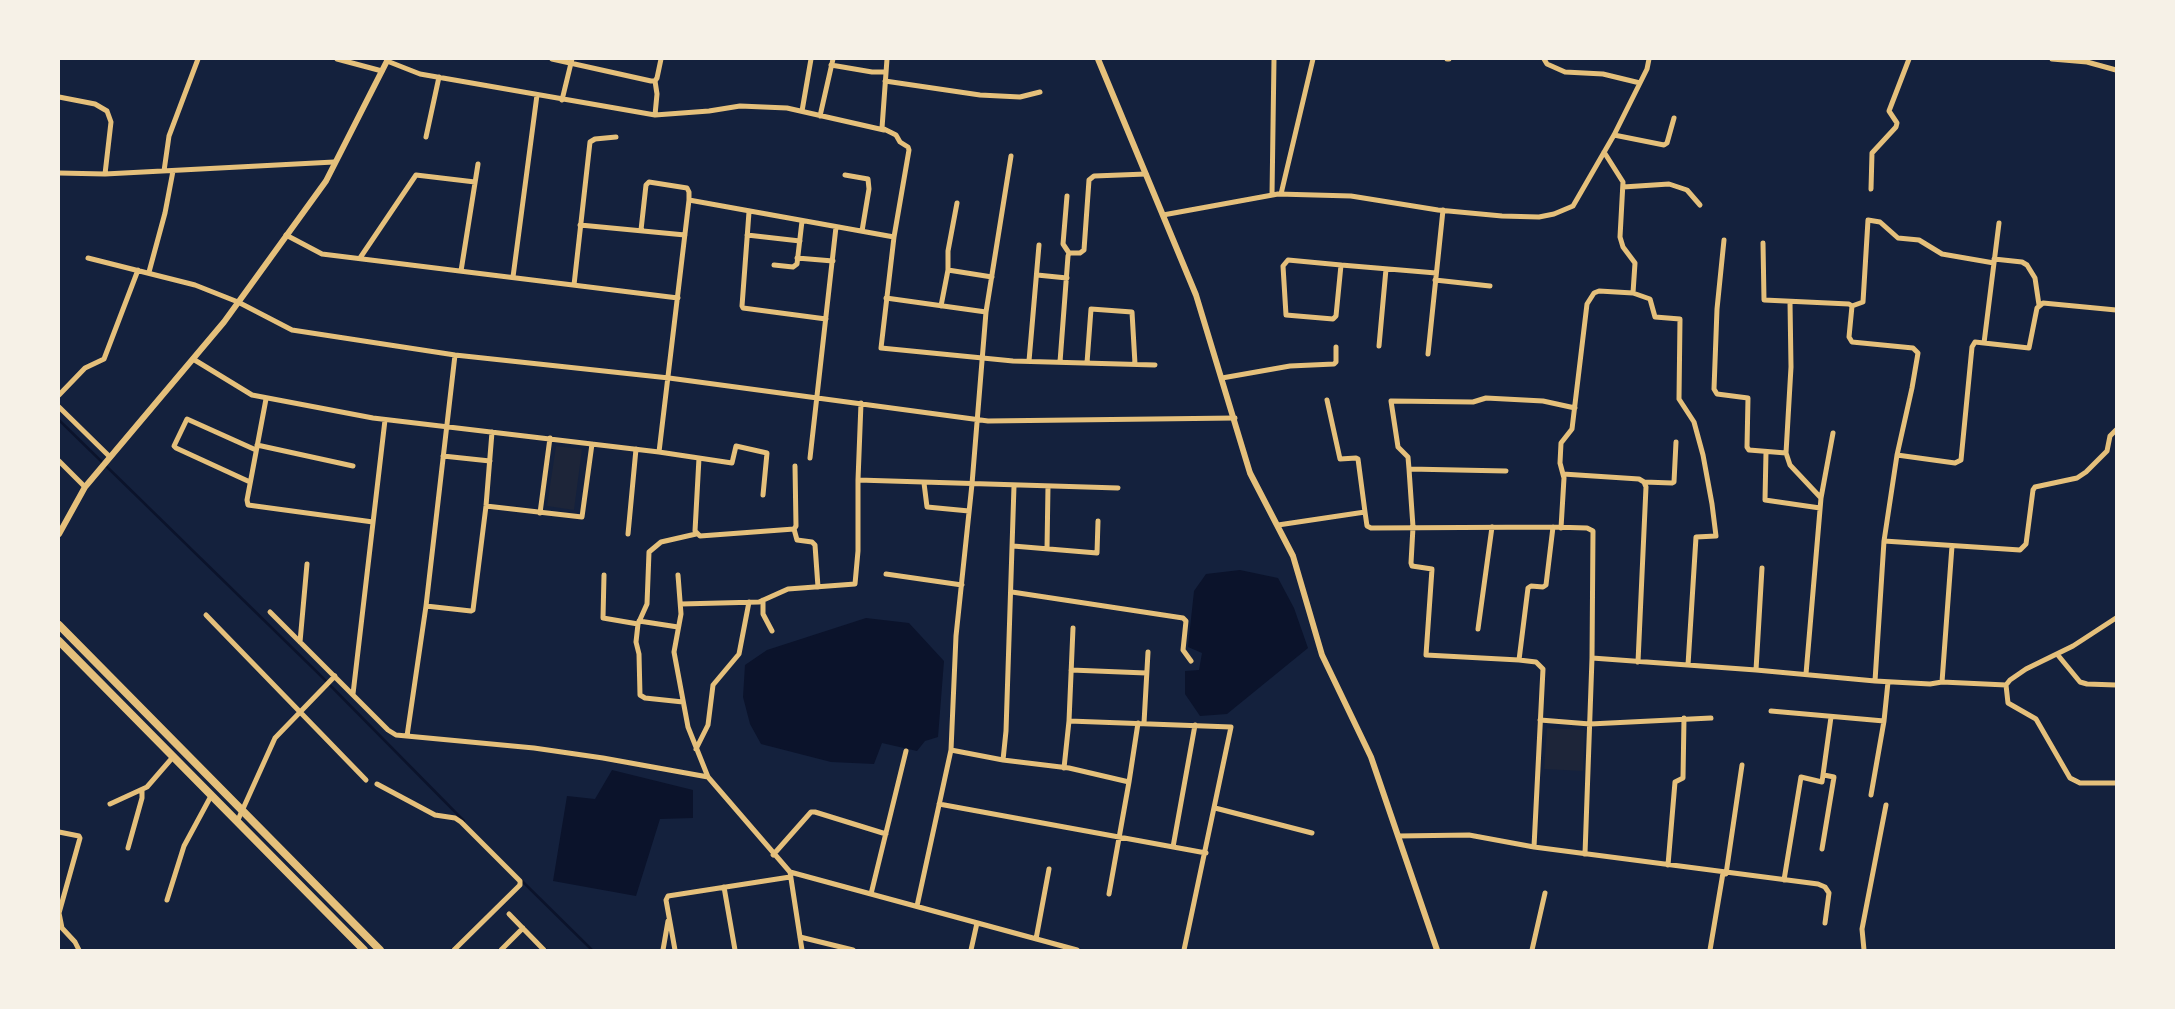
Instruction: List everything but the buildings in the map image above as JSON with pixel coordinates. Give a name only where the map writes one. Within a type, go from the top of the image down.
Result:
[{"type":"highway","points":[[59,625],[380,950]]},
{"type":"highway","points":[[59,641],[364,950]]},
{"type":"street","points":[[164,171],[169,136],[198,59]]},
{"type":"street","points":[[336,59],[382,71]]},
{"type":"street","points":[[552,59],[572,61],[655,81]]},
{"type":"street","points":[[655,115],[657,94],[655,81],[661,59]]},
{"type":"street","points":[[802,111],[811,59]]},
{"type":"street","points":[[884,130],[882,126],[887,59]]},
{"type":"street","points":[[1098,59],[1196,295],[1235,418],[1250,473],[1293,556],[1322,654],[1371,757],[1437,950]]},
{"type":"street","points":[[1272,195],[1274,59]]},
{"type":"street","points":[[1281,194],[1313,59]]},
{"type":"street","points":[[1544,59],[1547,64],[1566,72],[1603,74],[1640,83]]},
{"type":"street","points":[[1163,215],[1281,194],[1351,196],[1443,210],[1538,216],[1565,210],[1573,206],[1614,135],[1640,83],[1649,59]]},
{"type":"street","points":[[1871,189],[1872,153],[1896,127],[1897,123],[1889,111],[1909,59]]},
{"type":"street","points":[[2052,59],[2087,62],[2116,70]]},
{"type":"street","points":[[59,534],[86,487],[194,359],[326,181],[334,162],[388,60],[420,74],[537,96],[655,115],[710,111],[744,105],[787,108],[884,130],[896,135],[898,140],[908,147],[908,150],[906,178],[894,237],[886,298],[880,346],[882,349],[1029,361],[1155,365]]},
{"type":"street","points":[[562,100],[572,61]]},
{"type":"street","points":[[820,116],[832,62],[872,72],[886,72]]},
{"type":"street","points":[[426,137],[439,77]]},
{"type":"street","points":[[885,81],[980,95],[1020,97],[1040,92]]},
{"type":"street","points":[[513,277],[537,96]]},
{"type":"street","points":[[59,97],[95,104],[107,111],[111,122],[105,174]]},
{"type":"street","points":[[1614,135],[1664,145],[1667,143],[1674,118]]},
{"type":"street","points":[[574,285],[590,142],[595,139],[616,137]]},
{"type":"street","points":[[1604,152],[1622,178],[1620,236],[1623,247],[1635,263],[1633,293]]},
{"type":"street","points":[[917,906],[951,750],[956,636],[972,484],[986,312],[1011,156]]},
{"type":"street","points":[[59,173],[105,174],[334,162]]},
{"type":"street","points":[[461,271],[478,164]]},
{"type":"street","points":[[149,272],[165,213],[173,170]]},
{"type":"street","points":[[1070,252],[1084,250],[1090,178],[1094,176],[1146,174]]},
{"type":"street","points":[[360,258],[416,175],[475,182]]},
{"type":"street","points":[[845,175],[868,179],[869,189],[862,231]]},
{"type":"street","points":[[641,230],[647,183],[687,188],[689,200],[660,452]]},
{"type":"street","points":[[1623,187],[1669,184],[1687,190],[1700,205]]},
{"type":"street","points":[[1060,362],[1070,252],[1063,244],[1067,196]]},
{"type":"street","points":[[689,200],[894,237]]},
{"type":"street","points":[[941,306],[948,270],[948,251],[957,203]]},
{"type":"street","points":[[1428,354],[1443,210]]},
{"type":"street","points":[[749,212],[743,308],[826,319]]},
{"type":"street","points":[[1764,243],[1764,300],[1849,304],[1852,306],[1863,302],[1868,220],[1880,222],[1898,238],[1920,240],[1942,254],[1994,261],[2022,262],[2027,265],[2034,278],[2039,305],[2029,348],[1975,342],[1972,347],[1961,460],[1954,463],[1897,455]]},
{"type":"street","points":[[774,266],[793,267],[796,264],[802,221]]},
{"type":"street","points":[[1984,343],[1999,223]]},
{"type":"street","points":[[580,225],[685,235]]},
{"type":"street","points":[[810,458],[836,227]]},
{"type":"street","points":[[286,235],[322,254],[678,298]]},
{"type":"street","points":[[747,235],[800,241]]},
{"type":"street","points":[[1724,240],[1717,309],[1714,389],[1717,394],[1748,398],[1747,447],[1751,451],[1786,453]]},
{"type":"street","points":[[1029,361],[1039,245]]},
{"type":"street","points":[[88,258],[195,285],[238,302],[292,330],[454,355],[669,378],[988,421],[1235,418]]},
{"type":"street","points":[[797,258],[832,261]]},
{"type":"street","points":[[1341,265],[1336,316],[1333,318],[1286,315],[1283,266],[1285,261],[1341,265],[1436,273]]},
{"type":"street","points":[[1379,346],[1386,269]]},
{"type":"street","points":[[59,395],[86,368],[104,359],[138,270]]},
{"type":"street","points":[[948,270],[992,277]]},
{"type":"street","points":[[1037,275],[1067,278]]},
{"type":"street","points":[[1435,280],[1490,286]]},
{"type":"street","points":[[1561,528],[1563,474],[1560,463],[1561,443],[1571,432],[1585,316],[1591,297],[1599,291],[1633,293],[1650,299],[1655,317],[1680,319],[1679,399],[1694,422],[1703,455],[1712,504],[1716,534],[1714,537],[1696,537],[1688,665]]},
{"type":"street","points":[[886,298],[986,312]]},
{"type":"street","points":[[1790,302],[1791,367],[1786,453],[1790,465],[1822,498]]},
{"type":"street","points":[[2039,305],[2043,303],[2116,310]]},
{"type":"street","points":[[1852,306],[1849,337],[1852,342],[1913,348],[1918,353],[1897,455],[1884,541],[1876,681]]},
{"type":"street","points":[[1087,363],[1091,309],[1132,312],[1135,364]]},
{"type":"street","points":[[1222,378],[1290,366],[1334,364],[1336,362],[1336,347]]},
{"type":"street","points":[[407,736],[426,606],[454,355]]},
{"type":"street","points":[[194,359],[252,395],[385,420],[550,438],[733,463],[735,447],[738,446],[766,453],[763,495]]},
{"type":"street","points":[[1534,847],[1543,669],[1536,662],[1426,655],[1432,569],[1412,564],[1413,527],[1408,457],[1398,447],[1391,401],[1473,402],[1486,398],[1543,402],[1575,408]]},
{"type":"street","points":[[266,399],[246,500],[250,506],[373,522]]},
{"type":"street","points":[[1327,400],[1339,458],[1341,460],[1358,459],[1369,528],[1553,527],[1588,528],[1593,531],[1592,658],[1585,854]]},
{"type":"street","points":[[681,604],[749,602],[763,600],[788,589],[852,585],[856,582],[861,404]]},
{"type":"street","points":[[59,407],[109,459]]},
{"type":"street","points":[[250,482],[174,446],[187,419],[257,448],[353,466]]},
{"type":"street","points":[[352,694],[385,420]]},
{"type":"street","points":[[1884,541],[2017,551],[2024,548],[2035,487],[2077,478],[2086,472],[2107,451],[2110,436],[2116,430]]},
{"type":"street","points":[[426,606],[472,611],[486,506],[492,432]]},
{"type":"street","points":[[1806,674],[1820,508],[1833,433]]},
{"type":"street","points":[[540,513],[550,438]]},
{"type":"street","points":[[1563,474],[1674,483],[1676,442]]},
{"type":"street","points":[[486,506],[582,517],[592,444]]},
{"type":"street","points":[[628,534],[636,449]]},
{"type":"street","points":[[1766,452],[1765,500],[1820,508]]},
{"type":"street","points":[[443,456],[490,461]]},
{"type":"street","points":[[696,534],[699,458]]},
{"type":"street","points":[[59,461],[86,487]]},
{"type":"street","points":[[795,466],[796,526],[794,529],[797,540],[812,542],[816,545],[818,587]]},
{"type":"street","points":[[1409,469],[1506,471]]},
{"type":"street","points":[[858,480],[1118,488]]},
{"type":"street","points":[[1638,662],[1646,487],[1644,482]]},
{"type":"street","points":[[924,483],[926,506],[928,508],[969,511]]},
{"type":"street","points":[[1003,760],[1012,592],[1014,486]]},
{"type":"street","points":[[1046,549],[1048,486]]},
{"type":"street","points":[[1278,525],[1365,512]]},
{"type":"street","points":[[1013,546],[1097,553],[1098,521]]},
{"type":"street","points":[[1478,629],[1492,527]]},
{"type":"street","points":[[1519,660],[1528,588],[1531,586],[1543,587],[1546,584],[1553,527]]},
{"type":"street","points":[[683,702],[644,698],[640,695],[639,654],[636,642],[638,623],[646,604],[649,552],[661,542],[696,534],[700,536],[794,529]]},
{"type":"street","points":[[1942,682],[1952,546]]},
{"type":"street","points":[[300,642],[307,564]]},
{"type":"street","points":[[1756,670],[1762,568]]},
{"type":"street","points":[[886,574],[962,585]]},
{"type":"street","points":[[604,575],[603,618],[678,627]]},
{"type":"street","points":[[678,575],[681,604],[674,652],[688,727],[708,777],[790,875],[802,950]]},
{"type":"street","points":[[1012,592],[1183,618],[1186,621],[1183,650],[1191,661]]},
{"type":"street","points":[[763,600],[763,614],[772,631]]},
{"type":"street","points":[[696,749],[708,725],[713,685],[739,654],[749,602]]},
{"type":"street","points":[[270,612],[333,678],[388,730],[396,735],[534,748],[708,777]]},
{"type":"street","points":[[206,615],[366,780]]},
{"type":"street","points":[[2116,618],[2080,642],[2026,669],[2006,685],[2008,703],[2032,715],[2041,725],[2070,778],[2080,783],[2116,782]]},
{"type":"street","points":[[1064,768],[1069,721],[1074,628]]},
{"type":"street","points":[[1109,894],[1141,723],[1148,652]]},
{"type":"street","points":[[2057,654],[2080,682],[2116,685]]},
{"type":"street","points":[[1592,658],[1888,682],[2006,685]]},
{"type":"street","points":[[1072,670],[1146,673]]},
{"type":"street","points":[[236,822],[275,738],[333,678]]},
{"type":"street","points":[[1871,795],[1884,721],[1888,682]]},
{"type":"street","points":[[1771,711],[1884,721]]},
{"type":"street","points":[[1784,880],[1800,777],[1822,782],[1831,717]]},
{"type":"street","points":[[1668,865],[1675,782],[1682,778],[1684,718]]},
{"type":"street","points":[[1540,720],[1590,724],[1711,718]]},
{"type":"street","points":[[1069,721],[1231,728],[1184,950]]},
{"type":"street","points":[[1173,847],[1195,725]]},
{"type":"street","points":[[871,894],[906,750]]},
{"type":"street","points":[[951,750],[1003,760],[1064,768],[1129,782]]},
{"type":"street","points":[[110,804],[142,790],[173,757]]},
{"type":"street","points":[[1710,950],[1742,765]]},
{"type":"street","points":[[1822,849],[1834,776],[1824,775]]},
{"type":"street","points":[[377,784],[435,816],[455,818],[461,822],[520,882],[520,885],[454,950]]},
{"type":"street","points":[[128,848],[142,798],[142,790]]},
{"type":"street","points":[[167,900],[184,846],[211,796]]},
{"type":"street","points":[[939,804],[1206,852]]},
{"type":"street","points":[[1864,950],[1862,929],[1886,806]]},
{"type":"street","points":[[1215,808],[1312,833]]},
{"type":"street","points":[[773,854],[811,812],[886,834]]},
{"type":"street","points":[[59,832],[80,838],[62,891],[60,921],[62,928],[75,942],[79,950]]},
{"type":"street","points":[[1398,836],[1469,836],[1724,874],[1825,886],[1829,893],[1825,923]]},
{"type":"street","points":[[1036,939],[1049,869]]},
{"type":"street","points":[[675,950],[666,900],[668,896],[790,875],[917,906],[1077,950]]},
{"type":"street","points":[[724,887],[735,950]]},
{"type":"street","points":[[1532,950],[1545,892]]},
{"type":"street","points":[[510,914],[544,950]]},
{"type":"street","points":[[663,950],[669,916]]},
{"type":"street","points":[[971,950],[978,923]]},
{"type":"street","points":[[501,950],[523,928]]},
{"type":"street","points":[[800,938],[853,950]]},
{"type":"shaded area","points":[[556,446],[582,449],[574,510],[547,506]]},
{"type":"shaded area","points":[[1240,570],[1278,578],[1294,608],[1308,648],[1227,714],[1200,716],[1185,694],[1185,671],[1199,670],[1202,653],[1188,647],[1194,591],[1206,574]]},
{"type":"shaded area","points":[[866,618],[909,623],[944,661],[938,737],[925,741],[917,751],[882,743],[874,764],[831,762],[761,744],[750,724],[743,697],[745,665],[767,650]]},
{"type":"shaded area","points":[[1547,728],[1585,730],[1583,771],[1544,769]]},
{"type":"shaded area","points":[[612,770],[693,790],[693,818],[660,819],[636,896],[553,881],[567,796],[595,799]]},
{"type":"waterway","points":[[59,420],[318,673],[464,821]]},
{"type":"waterway","points":[[520,879],[592,950]]}]
